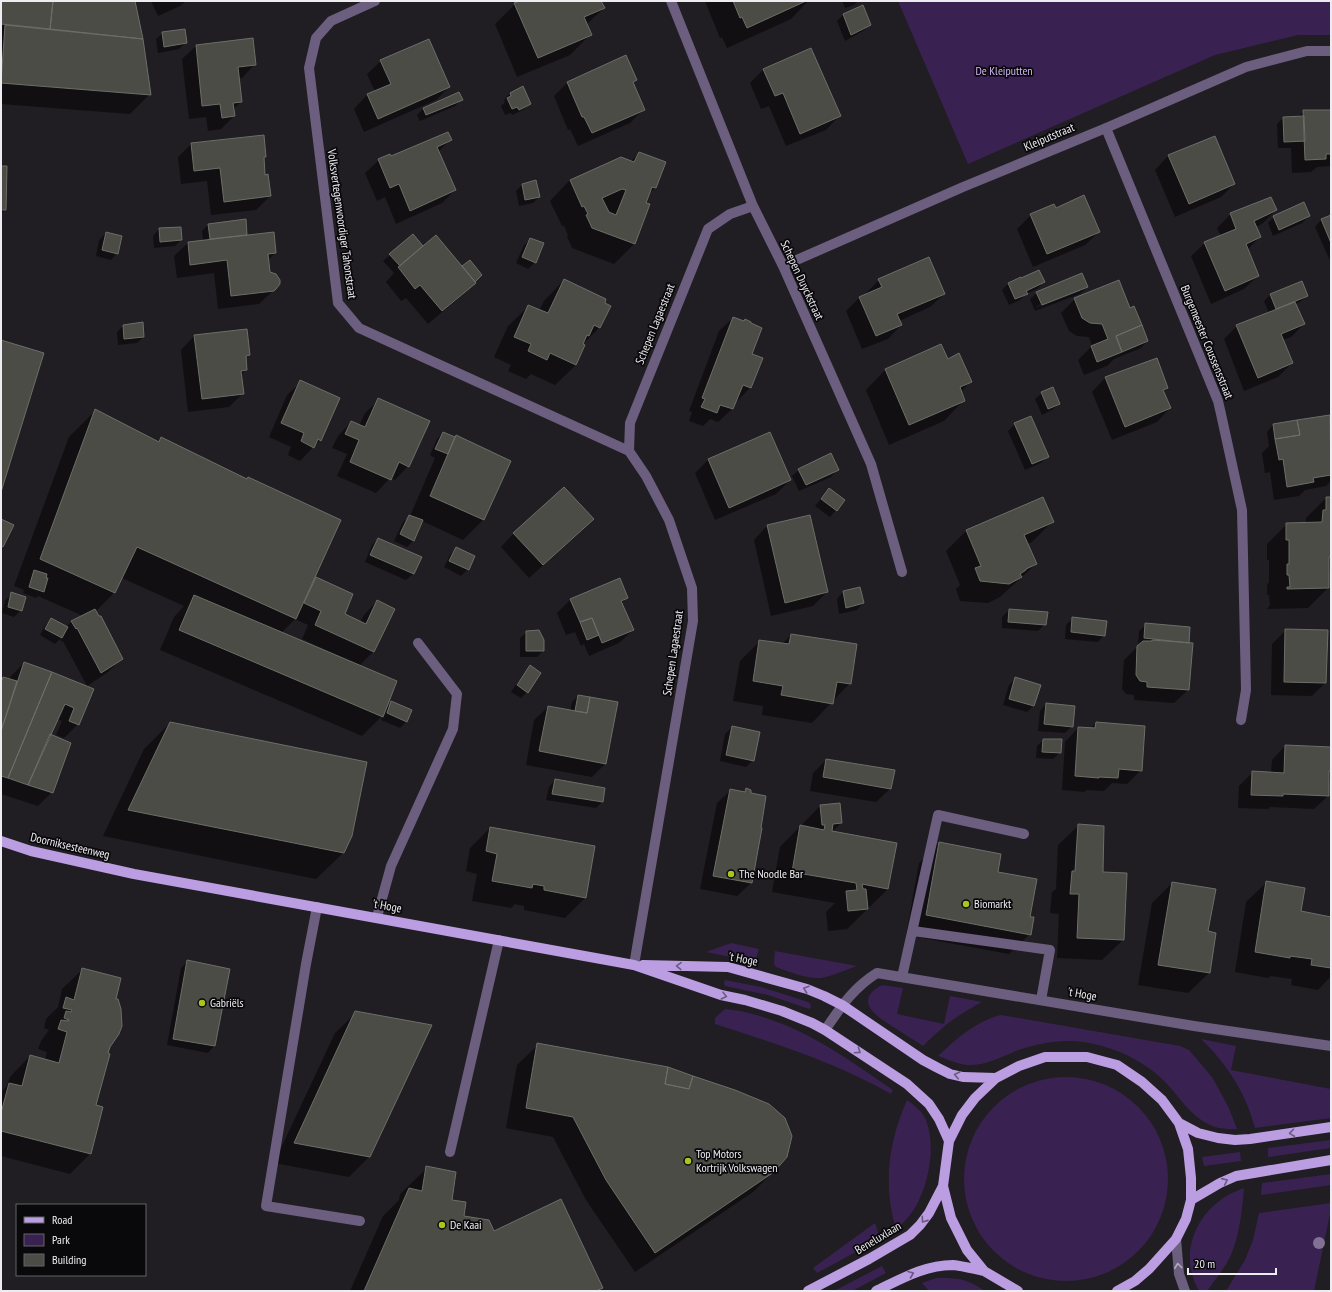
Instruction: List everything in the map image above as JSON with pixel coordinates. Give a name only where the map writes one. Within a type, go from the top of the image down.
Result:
[{"type":"main road","name":"Doorniksesteenweg","points":[[1,841],[31,850],[134,874]]},
{"type":"main road","name":"'t Hoge","points":[[134,874],[377,917],[634,965],[721,995],[745,1000],[782,1011],[825,1030],[907,1084],[929,1104],[949,1141]]},
{"type":"main road","name":"'t Hoge","points":[[634,965],[728,968],[807,989],[842,1005],[923,1060],[950,1074],[963,1077],[996,1078]]},
{"type":"main road","points":[[1018,1291],[984,1271],[967,1250],[951,1218],[943,1186],[949,1141],[962,1114],[975,1098],[996,1078],[1018,1066],[1045,1057],[1087,1057],[1117,1066],[1142,1082],[1162,1100],[1179,1123],[1188,1149],[1191,1178],[1191,1200],[1186,1219],[1176,1239],[1150,1270],[1135,1281],[1117,1291]]},
{"type":"main road","points":[[1179,1123],[1198,1133],[1235,1140],[1331,1127]]},
{"type":"main road","points":[[1191,1200],[1220,1183],[1236,1176],[1331,1160]]},
{"type":"main road","name":"Beneluxlaan","points":[[808,1291],[869,1259],[910,1235],[920,1225],[929,1212],[943,1186]]},
{"type":"main road","points":[[876,1291],[909,1275],[939,1266],[955,1266],[984,1271]]},
{"type":"street","name":"Volksvertegenwoordiger Tahonstraat","points":[[376,1],[330,21],[316,38],[309,68],[338,303],[359,328],[629,452]]},
{"type":"street","name":"Schepen Duyckstraat","points":[[671,1],[753,206],[782,266],[872,464],[902,572]]},
{"type":"street","name":"Kleiputstraat","points":[[782,266],[963,187],[1106,128],[1246,67],[1307,51],[1331,51]]},
{"type":"street","name":"Burgemeester Coussensstraat","points":[[1106,128],[1218,401],[1221,414],[1242,510],[1246,690],[1241,720]]},
{"type":"street","name":"Schepen Lagaestraat","points":[[634,965],[693,621],[692,588],[669,520],[646,476],[629,452],[630,423],[708,229],[730,214],[753,206]]},
{"type":"street","points":[[377,917],[391,866],[454,730],[457,694],[418,643]]},
{"type":"street","points":[[902,977],[938,815],[1024,834]]},
{"type":"street","points":[[317,907],[306,964],[266,1206],[360,1221]]},
{"type":"street","points":[[913,931],[1050,950],[1041,1000]]},
{"type":"street","points":[[450,1152],[499,940]]},
{"type":"street","name":"'t Hoge","points":[[825,1030],[842,1005],[862,982],[877,972],[1194,1026],[1331,1046]]},
{"type":"street","points":[[1176,1239],[1179,1274],[1185,1291]]},
{"type":"green space","name":"De Kleiputten","points":[[898,1],[1331,1],[1331,35],[1298,35],[1215,55],[968,164]]},
{"type":"green space","points":[[731,943],[759,949],[755,962],[706,952]]},
{"type":"green space","points":[[775,951],[857,966],[821,978],[798,975],[776,967],[774,964]]},
{"type":"green space","points":[[725,980],[761,987],[810,1003],[811,1007],[809,1009],[768,995],[725,986]]},
{"type":"green space","points":[[882,985],[903,988],[897,1014],[944,1024],[950,996],[982,1002],[950,1022],[923,1046],[881,1019],[870,1008],[868,1003],[869,997],[873,991]]},
{"type":"green space","points":[[725,1009],[745,1012],[790,1027],[843,1056],[893,1090],[891,1094],[848,1072],[805,1054],[715,1024],[715,1018]]},
{"type":"green space","points":[[1001,1015],[1180,1046],[1189,1050],[1212,1077],[1228,1106],[1237,1129],[1225,1129],[1209,1125],[1193,1114],[1167,1084],[1147,1067],[1118,1051],[1091,1043],[1058,1041],[1016,1051],[986,1063],[974,1065],[960,1064],[938,1056],[967,1031],[983,1022]]},
{"type":"green space","points":[[1201,1039],[1236,1046],[1231,1070],[1331,1089],[1331,1118],[1255,1128],[1241,1091],[1227,1069]]},
{"type":"green space","points":[[1066,1077],[1086,1079],[1105,1085],[1114,1089],[1138,1107],[1156,1131],[1160,1140],[1166,1159],[1168,1179],[1166,1199],[1160,1218],[1156,1227],[1138,1251],[1114,1269],[1105,1273],[1086,1279],[1066,1281],[1046,1279],[1027,1273],[1018,1269],[994,1251],[976,1227],[972,1218],[966,1199],[964,1179],[966,1159],[972,1140],[976,1131],[994,1107],[1018,1089],[1027,1085],[1046,1079]]},
{"type":"green space","points":[[907,1100],[921,1111],[925,1117],[929,1130],[931,1152],[930,1164],[921,1197],[912,1213],[896,1230],[890,1197],[890,1164],[895,1132]]},
{"type":"green space","points":[[1331,1140],[1331,1148],[1268,1157],[1268,1148]]},
{"type":"green space","points":[[1240,1152],[1241,1161],[1204,1166],[1202,1157]]},
{"type":"green space","points":[[1331,1174],[1331,1185],[1261,1195],[1262,1183]]},
{"type":"green space","points":[[1244,1188],[1239,1230],[1231,1255],[1207,1291],[1199,1291],[1192,1275],[1190,1259],[1191,1244],[1196,1229],[1215,1204]]},
{"type":"green space","points":[[1331,1203],[1314,1291],[1226,1291],[1245,1260],[1253,1240],[1259,1213]]},
{"type":"green space","points":[[875,1223],[880,1239],[817,1273],[813,1268]]},
{"type":"green space","points":[[882,1266],[886,1273],[852,1291],[834,1291]]},
{"type":"green space","points":[[936,1278],[951,1278],[967,1281],[985,1291],[929,1291],[922,1283]]},
{"type":"building","points":[[1,1],[53,1],[50,29],[1,24]]},
{"type":"building","points":[[53,1],[135,1],[143,39],[50,29]]},
{"type":"building","points":[[520,1],[601,1],[605,8],[584,17],[592,35],[538,58],[514,3]]},
{"type":"building","points":[[733,1],[806,1],[747,28],[742,17],[740,18]]},
{"type":"building","points":[[863,5],[871,25],[851,35],[843,14]]},
{"type":"building","points":[[5,25],[143,39],[151,95],[1,83]]},
{"type":"building","points":[[185,29],[187,43],[164,47],[162,32]]},
{"type":"building","points":[[253,38],[256,65],[238,67],[242,102],[233,103],[235,116],[222,118],[220,104],[202,106],[196,45]]},
{"type":"building","points":[[429,39],[450,87],[378,119],[367,94],[391,84],[380,60]]},
{"type":"building","points":[[811,48],[841,116],[800,134],[783,93],[775,96],[763,69]]},
{"type":"building","points":[[626,55],[637,80],[633,82],[645,110],[592,133],[584,117],[582,117],[567,82]]},
{"type":"building","points":[[523,86],[531,104],[519,110],[517,107],[512,109],[507,98],[511,96],[510,93]]},
{"type":"building","points":[[459,92],[463,100],[426,115],[423,108]]},
{"type":"building","points":[[1303,110],[1331,110],[1331,154],[1326,154],[1326,159],[1305,160]]},
{"type":"building","points":[[1304,116],[1305,141],[1284,142],[1283,117]]},
{"type":"building","points":[[448,132],[452,140],[437,147],[456,190],[410,211],[399,184],[390,188],[378,159],[390,154],[391,156]]},
{"type":"building","points":[[264,135],[266,157],[264,157],[265,175],[268,174],[271,196],[224,202],[220,168],[194,171],[191,143]]},
{"type":"building","points":[[1215,136],[1235,184],[1189,204],[1168,155]]},
{"type":"building","points":[[639,152],[666,162],[656,188],[652,187],[646,203],[650,204],[635,244],[592,228],[586,215],[588,214],[584,206],[582,207],[570,180],[621,157],[634,162]],"holes":[[[622,189],[626,190],[616,215],[609,212],[602,198]]]},
{"type":"building","points":[[1,166],[7,166],[6,210],[1,210]]},
{"type":"building","points":[[536,180],[540,197],[525,200],[522,184]]},
{"type":"building","points":[[1084,195],[1100,232],[1047,254],[1030,214],[1054,204],[1056,208]]},
{"type":"building","points":[[1271,197],[1277,210],[1254,221],[1261,237],[1246,244],[1259,276],[1225,291],[1204,242],[1236,229],[1230,213]]},
{"type":"building","points":[[1304,202],[1310,216],[1279,230],[1273,216]]},
{"type":"building","points":[[1331,215],[1331,243],[1321,219]]},
{"type":"building","points":[[246,219],[247,235],[210,239],[208,224]]},
{"type":"building","points":[[181,227],[182,240],[160,242],[159,228]]},
{"type":"building","points":[[106,232],[122,236],[118,254],[102,250]]},
{"type":"building","points":[[274,232],[276,253],[268,254],[270,272],[276,274],[280,280],[280,284],[274,291],[231,296],[227,260],[190,265],[188,242]]},
{"type":"building","points":[[413,234],[423,246],[400,266],[389,254]]},
{"type":"building","points":[[436,235],[476,283],[442,311],[420,285],[415,289],[398,267]]},
{"type":"building","points":[[530,238],[544,243],[536,263],[522,257]]},
{"type":"building","points":[[929,257],[945,294],[897,314],[902,325],[876,336],[859,297],[882,287],[878,279]]},
{"type":"building","points":[[470,260],[482,275],[475,282],[462,266]]},
{"type":"building","points":[[1039,270],[1045,282],[1026,291],[1028,294],[1015,299],[1008,283]]},
{"type":"building","points":[[1082,273],[1088,287],[1042,305],[1036,292]]},
{"type":"building","points":[[564,279],[606,299],[605,303],[611,306],[600,328],[594,325],[589,336],[587,335],[583,344],[585,345],[576,365],[550,353],[547,360],[528,351],[531,344],[514,337],[528,305],[548,313]]},
{"type":"building","points":[[1119,280],[1130,308],[1134,306],[1142,325],[1116,336],[1122,352],[1097,362],[1091,346],[1108,339],[1102,324],[1090,323],[1082,318],[1074,298]]},
{"type":"building","points":[[1302,281],[1308,296],[1276,309],[1270,294]]},
{"type":"building","points":[[1295,302],[1305,324],[1281,334],[1293,363],[1258,378],[1236,325]]},
{"type":"building","points":[[733,317],[744,321],[745,319],[762,328],[752,354],[763,358],[751,388],[743,385],[733,409],[720,405],[717,413],[701,407],[705,399],[702,398]]},
{"type":"building","points":[[143,322],[144,337],[124,339],[123,325]]},
{"type":"building","points":[[1142,325],[1148,341],[1122,352],[1116,336]]},
{"type":"building","points":[[247,329],[250,355],[246,356],[247,370],[241,371],[244,394],[202,399],[194,335]]},
{"type":"building","points":[[1,340],[44,353],[1,492]]},
{"type":"building","points":[[941,344],[948,359],[959,353],[972,382],[960,387],[965,401],[909,425],[885,369]]},
{"type":"building","points":[[1157,358],[1168,388],[1163,390],[1171,408],[1125,427],[1105,377]]},
{"type":"building","points":[[300,380],[340,398],[321,441],[318,439],[314,448],[301,441],[304,433],[281,423]]},
{"type":"building","points":[[1053,387],[1060,404],[1048,409],[1041,392]]},
{"type":"building","points":[[378,398],[430,421],[409,467],[399,462],[391,480],[350,462],[359,440],[345,434],[351,421],[365,427]]},
{"type":"building","points":[[95,409],[159,442],[161,437],[247,479],[248,477],[341,520],[296,619],[137,547],[115,593],[40,559]]},
{"type":"building","points":[[1330,415],[1331,475],[1313,478],[1314,482],[1287,487],[1283,459],[1279,460],[1275,439],[1300,435],[1297,420]]},
{"type":"building","points":[[1031,416],[1049,457],[1032,464],[1014,423]]},
{"type":"building","points":[[1297,420],[1300,435],[1275,439],[1273,424]]},
{"type":"building","points":[[443,432],[455,437],[448,454],[435,449]]},
{"type":"building","points":[[770,432],[791,480],[729,508],[708,459]]},
{"type":"building","points":[[456,435],[511,461],[484,520],[430,496]]},
{"type":"building","points":[[831,453],[839,470],[806,485],[798,469]]},
{"type":"building","points":[[564,487],[594,519],[543,565],[513,533]]},
{"type":"building","points":[[829,488],[845,500],[837,511],[821,499]]},
{"type":"building","points":[[1043,497],[1054,522],[1024,535],[1037,564],[1026,569],[1020,574],[1022,577],[1009,584],[980,581],[975,568],[981,566],[966,530]]},
{"type":"building","points":[[1326,497],[1331,497],[1331,557],[1329,557],[1329,588],[1287,589],[1287,587],[1290,587],[1289,575],[1287,575],[1287,564],[1289,564],[1289,540],[1286,540],[1286,523],[1322,522],[1323,510],[1326,510]]},
{"type":"building","points":[[409,515],[423,520],[414,541],[400,534]]},
{"type":"building","points":[[810,515],[828,592],[785,603],[767,525]]},
{"type":"building","points":[[1,519],[14,525],[3,547],[1,546]]},
{"type":"building","points":[[378,538],[422,557],[414,574],[370,555]]},
{"type":"building","points":[[456,547],[475,556],[469,570],[449,561]]},
{"type":"building","points":[[34,570],[47,574],[46,578],[48,578],[44,592],[29,587]]},
{"type":"building","points":[[316,577],[353,594],[345,614],[366,624],[377,600],[395,609],[374,652],[315,625],[321,611],[304,603]]},
{"type":"building","points":[[620,578],[628,598],[621,601],[634,630],[602,643],[592,618],[580,622],[570,599]]},
{"type":"building","points":[[860,587],[864,603],[846,608],[843,591]]},
{"type":"building","points":[[11,592],[26,597],[22,611],[8,607]]},
{"type":"building","points":[[194,595],[397,681],[383,717],[179,630]]},
{"type":"building","points":[[95,609],[99,616],[101,616],[123,659],[101,673],[77,628],[76,629],[71,621]]},
{"type":"building","points":[[1009,609],[1048,612],[1046,625],[1008,622]]},
{"type":"building","points":[[1072,617],[1107,621],[1105,636],[1071,632]]},
{"type":"building","points":[[51,618],[68,627],[62,638],[45,629]]},
{"type":"building","points":[[592,618],[599,635],[587,640],[580,622]]},
{"type":"building","points":[[1145,623],[1190,627],[1189,643],[1144,638]]},
{"type":"building","points":[[1285,629],[1328,630],[1326,683],[1284,682]]},
{"type":"building","points":[[539,630],[544,640],[544,651],[526,651],[526,631]]},
{"type":"building","points":[[791,634],[857,644],[851,684],[837,682],[833,704],[781,695],[783,686],[753,681],[759,640],[789,644]]},
{"type":"building","points":[[1152,640],[1193,643],[1189,690],[1147,687],[1147,682],[1140,681],[1136,675],[1137,646],[1143,641]]},
{"type":"building","points":[[24,662],[52,672],[8,778],[1,776],[1,731]]},
{"type":"building","points":[[530,665],[541,673],[528,693],[517,685]]},
{"type":"building","points":[[52,672],[94,689],[79,725],[69,721],[74,708],[65,704],[28,785],[8,778]]},
{"type":"building","points":[[3,677],[17,681],[1,731],[1,683]]},
{"type":"building","points":[[1015,677],[1041,685],[1034,706],[1009,699]]},
{"type":"building","points":[[578,695],[590,697],[587,713],[575,711]]},
{"type":"building","points":[[590,697],[618,702],[606,764],[539,751],[548,706],[587,713]]},
{"type":"building","points":[[391,701],[412,710],[407,722],[387,713]]},
{"type":"building","points":[[1046,703],[1075,706],[1073,727],[1044,724]]},
{"type":"building","points":[[170,722],[367,762],[352,836],[344,853],[128,810]]},
{"type":"building","points":[[1096,722],[1145,726],[1142,771],[1119,769],[1118,778],[1075,776],[1078,727],[1095,728]]},
{"type":"building","points":[[732,726],[760,732],[754,761],[726,755]]},
{"type":"building","points":[[50,734],[71,743],[53,793],[28,785]]},
{"type":"building","points":[[1043,739],[1062,739],[1061,753],[1042,752]]},
{"type":"building","points":[[1285,745],[1331,747],[1329,796],[1283,794],[1283,796],[1251,795],[1252,771],[1284,773]]},
{"type":"building","points":[[826,759],[895,770],[891,789],[823,777]]},
{"type":"building","points":[[555,779],[605,788],[603,802],[552,794]]},
{"type":"building","points":[[746,788],[751,790],[751,793],[766,796],[752,883],[713,876],[730,789],[745,792]]},
{"type":"building","points":[[840,803],[842,823],[833,824],[832,831],[897,843],[888,889],[862,884],[863,889],[866,889],[868,909],[848,911],[846,891],[857,890],[856,883],[792,872],[800,825],[824,830],[825,825],[822,825],[820,805]]},
{"type":"building","points":[[1078,824],[1104,826],[1103,872],[1127,873],[1124,940],[1077,938],[1079,894],[1070,894],[1072,871],[1075,871]]},
{"type":"building","points":[[490,827],[595,846],[586,898],[544,890],[544,886],[533,884],[532,888],[492,881],[497,854],[486,851]]},
{"type":"building","points":[[939,842],[1001,854],[998,872],[1037,879],[1030,917],[1034,917],[1031,935],[926,915]]},
{"type":"building","points":[[1266,881],[1305,888],[1301,911],[1331,917],[1331,968],[1311,965],[1312,959],[1290,956],[1290,958],[1255,952]]},
{"type":"building","points":[[1172,882],[1216,889],[1208,931],[1216,933],[1210,973],[1158,965]]},
{"type":"building","points":[[187,960],[230,969],[215,1046],[173,1039]]},
{"type":"building","points":[[82,968],[121,978],[116,999],[118,999],[121,1009],[122,1026],[108,1053],[110,1054],[96,1105],[103,1107],[91,1154],[1,1131],[1,1113],[9,1083],[22,1086],[30,1055],[59,1063],[67,1032],[58,1029],[61,1020],[69,1020],[64,1018],[66,1011],[71,1012],[72,1010],[63,1008],[66,997],[74,1000]]},
{"type":"building","points":[[355,1011],[432,1025],[370,1157],[294,1143]]},
{"type":"building","points":[[537,1043],[668,1067],[665,1084],[689,1089],[693,1076],[735,1090],[769,1104],[785,1118],[792,1136],[787,1157],[774,1172],[655,1253],[606,1180],[573,1117],[526,1108]]},
{"type":"building","points":[[668,1067],[693,1076],[689,1089],[665,1084]]},
{"type":"building","name":"De Kaai","points":[[426,1166],[456,1172],[452,1200],[466,1202],[464,1216],[489,1220],[494,1231],[561,1199],[603,1288],[596,1291],[364,1291],[409,1188],[422,1191]]},
{"type":"place","name":"The Noodle Bar","points":[[731,874]]},
{"type":"place","name":"Biomarkt","points":[[966,904]]},
{"type":"place","name":"Gabriëls","points":[[202,1003]]},
{"type":"place","name":"Top Motors Kortrijk Volkswagen","points":[[688,1161]]},
{"type":"place","name":"De Kaai","points":[[442,1225]]}]
